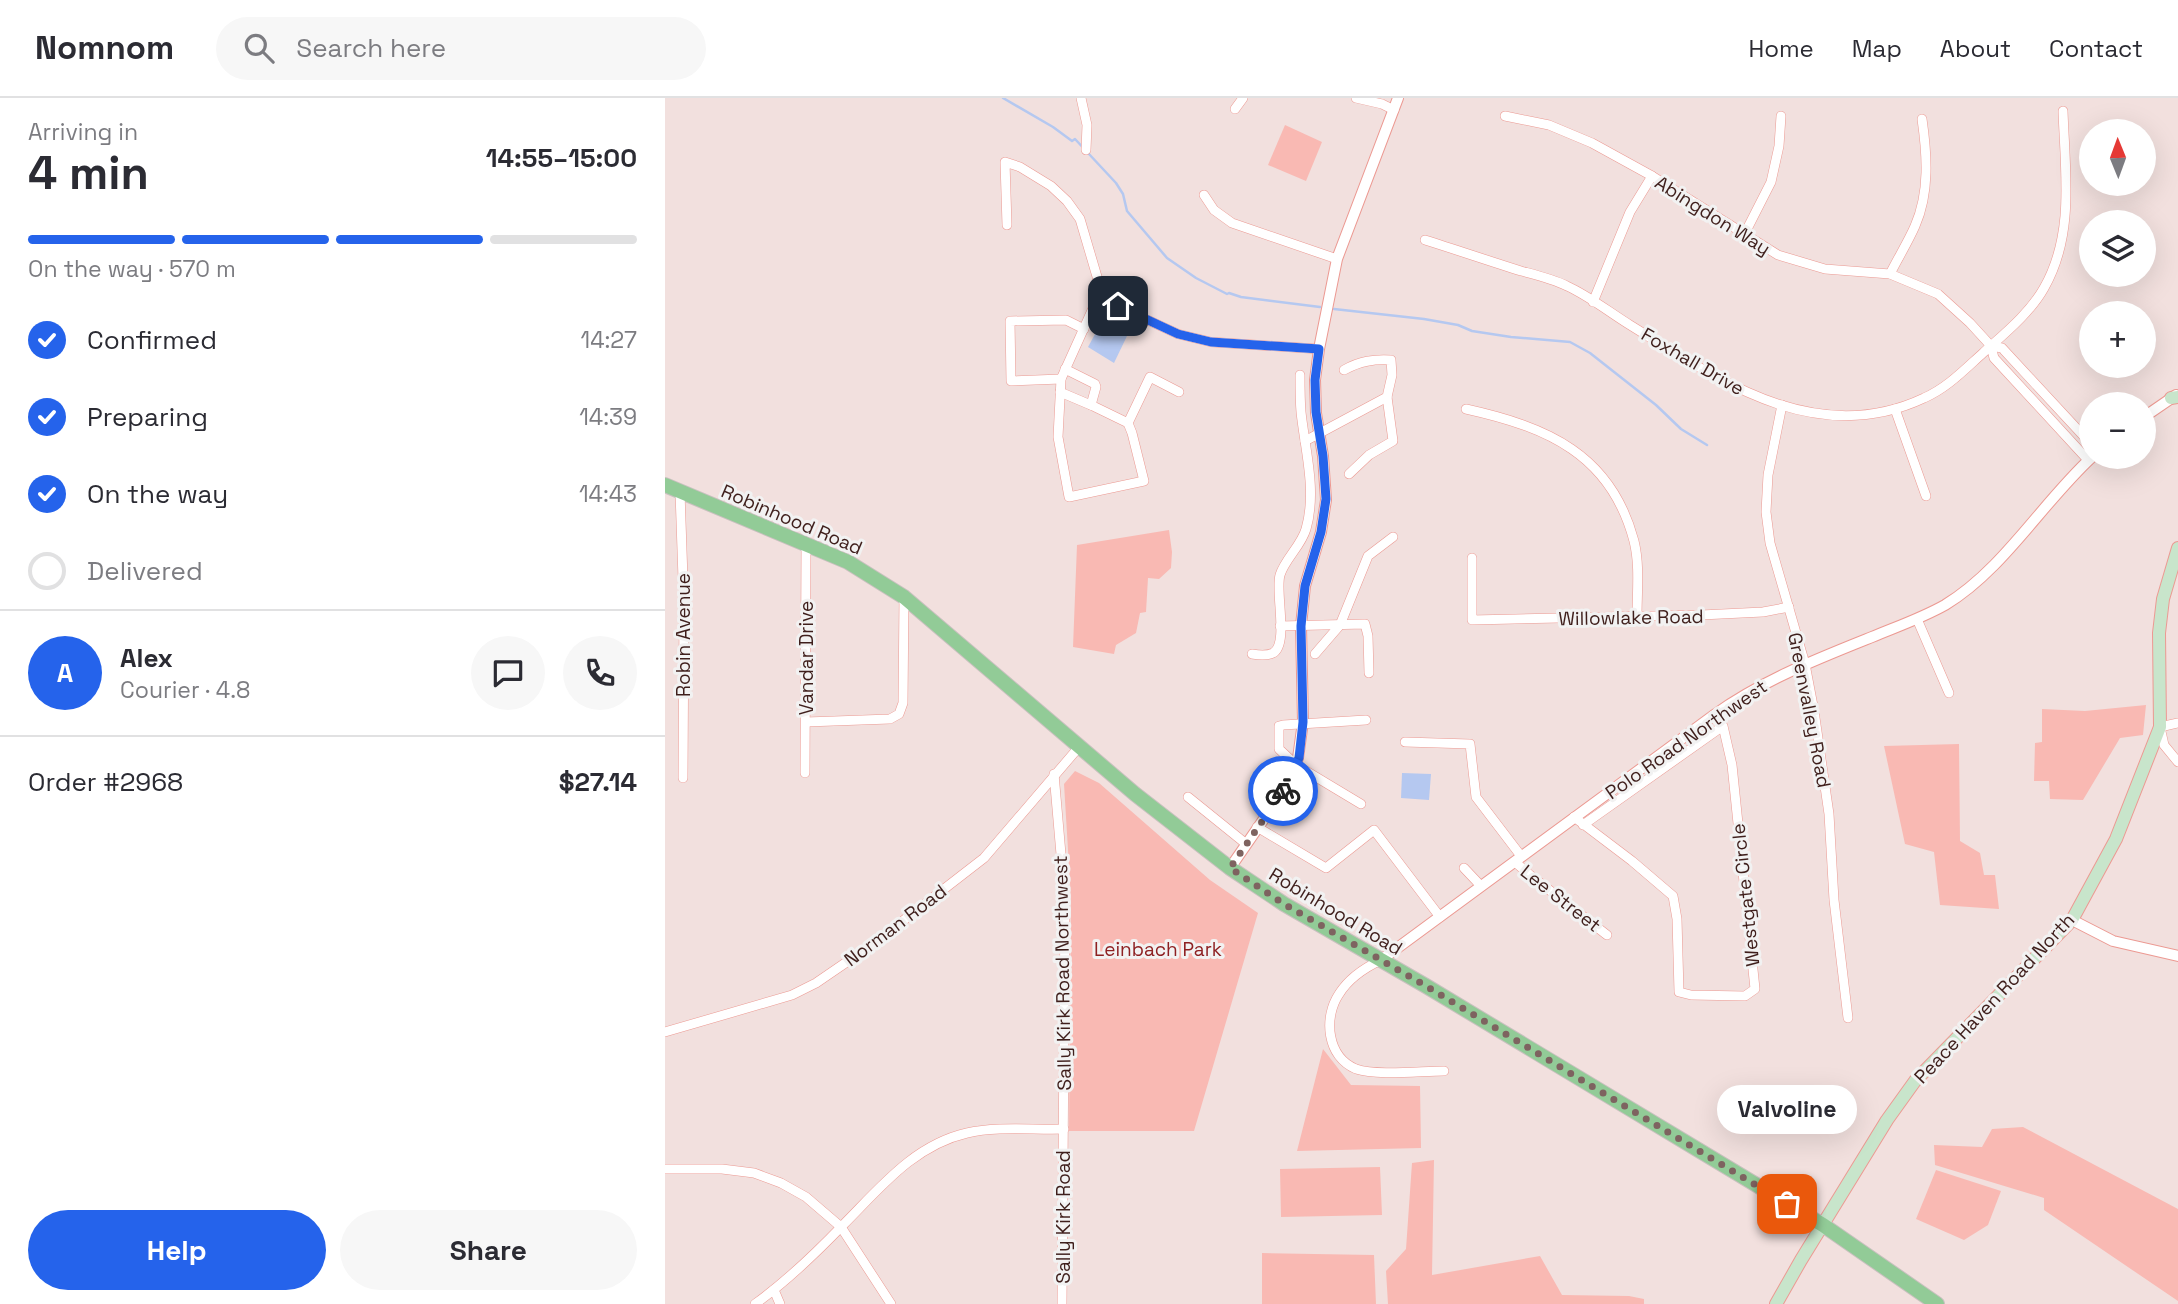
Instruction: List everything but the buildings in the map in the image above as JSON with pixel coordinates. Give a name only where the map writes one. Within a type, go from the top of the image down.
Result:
[{"type":"main road","name":"Robinhood Road","points":[[665,485],[848,562],[904,597],[1135,794],[1230,868],[1284,904],[1823,1226],[1937,1304]]},
{"type":"main road","name":"Peace Haven Road North","points":[[1776,1304],[1887,1120],[1915,1081],[2072,920],[2116,839],[2160,727],[2160,622],[2163,599],[2178,548]]},
{"type":"street","points":[[1081,98],[1087,125],[1086,150]]},
{"type":"street","points":[[1235,109],[1243,98]]},
{"type":"street","points":[[1356,98],[1382,104],[1394,110]]},
{"type":"street","points":[[1230,868],[1283,790],[1296,765],[1303,722],[1301,626],[1305,586],[1321,532],[1326,499],[1315,380],[1319,349],[1337,259],[1398,98]]},
{"type":"street","name":"Foxhall Drive","points":[[1425,240],[1566,285],[1747,394],[1782,405],[1832,415],[1866,416],[1895,410],[1925,398],[1952,381],[2025,313],[2043,290],[2058,259],[2066,220],[2063,111]]},
{"type":"street","name":"Abingdon Way","points":[[1505,116],[1549,125],[1581,138],[1652,176],[1778,255],[1825,269],[1890,274],[1938,294],[1970,323],[1991,346],[1994,358],[2079,447]]},
{"type":"street","points":[[1744,235],[1771,182],[1779,146],[1781,116]]},
{"type":"street","points":[[1890,274],[1916,224],[1926,187],[1927,150],[1922,119]]},
{"type":"street","points":[[1006,225],[1005,162],[1020,167],[1051,186],[1067,201],[1080,219],[1098,280],[1098,297],[1063,374],[1060,392],[1058,438],[1069,497],[1144,481],[1128,423],[1060,392]]},
{"type":"street","points":[[1593,302],[1630,212],[1652,176]]},
{"type":"street","points":[[1204,195],[1214,209],[1231,222],[1337,259]]},
{"type":"street","points":[[1098,297],[1178,334],[1200,340],[1319,349]]},
{"type":"street","points":[[1084,329],[1066,320],[1010,321],[1011,381],[1063,374],[1095,384],[1091,405]]},
{"type":"street","name":"Abingdon Way","points":[[1991,346],[2002,348],[2079,431]]},
{"type":"street","points":[[1344,370],[1366,361],[1391,360],[1392,375],[1387,397],[1393,441],[1369,456],[1349,474]]},
{"type":"street","points":[[1252,654],[1266,655],[1278,648],[1279,578],[1305,531],[1308,514],[1310,475],[1301,410],[1300,375]]},
{"type":"street","points":[[1128,423],[1150,377],[1179,391]]},
{"type":"street","points":[[2156,408],[2176,396]]},
{"type":"street","points":[[1305,441],[1387,397]]},
{"type":"street","name":"Greenvalley Road","points":[[1782,405],[1768,475],[1766,512],[1770,543],[1805,664],[1814,711],[1829,814],[1833,900],[1848,1018]]},
{"type":"street","points":[[1466,409],[1510,419],[1561,441],[1581,455],[1603,477],[1619,500],[1634,543],[1637,617]]},
{"type":"street","points":[[1895,410],[1926,496]]},
{"type":"street","name":"Polo Road Northwest","points":[[1381,960],[1518,859],[1579,821],[1714,715],[1759,685],[1944,606],[1978,580],[2080,469]]},
{"type":"street","name":"Robin Avenue","points":[[680,492],[684,608],[683,778]]},
{"type":"street","points":[[1315,654],[1340,625],[1368,556],[1393,537]]},
{"type":"street","name":"Vandar Drive","points":[[805,773],[806,544]]},
{"type":"street","name":"Willowlake Road","points":[[1472,558],[1472,620],[1763,612],[1789,607]]},
{"type":"street","points":[[806,722],[890,719],[899,714],[903,703],[904,597]]},
{"type":"street","points":[[1917,619],[1949,693]]},
{"type":"street","points":[[1280,626],[1365,625],[1369,636],[1369,673]]},
{"type":"street","points":[[1579,821],[1723,726],[1714,715]]},
{"type":"street","points":[[1361,804],[1296,765],[1279,749],[1279,726],[1303,722],[1366,720]]},
{"type":"street","points":[[2178,723],[2160,727],[2164,745],[2178,762]]},
{"type":"street","name":"Westgate Circle","points":[[1579,821],[1673,896],[1677,919],[1679,992],[1691,995],[1745,996],[1755,989],[1732,765],[1723,726]]},
{"type":"street","name":"Lee Street","points":[[1405,742],[1470,744],[1476,797],[1529,876],[1607,935]]},
{"type":"street","name":"Norman Road","points":[[665,1032],[792,995],[816,983],[873,944],[984,858],[1079,747]]},
{"type":"street","name":"Sally Kirk Road Northwest","points":[[1054,774],[1065,900],[1064,1129]]},
{"type":"street","points":[[1188,797],[1245,843]]},
{"type":"street","points":[[1257,827],[1326,869],[1374,830],[1440,917]]},
{"type":"street","points":[[1464,868],[1481,886]]},
{"type":"street","points":[[2072,920],[2113,941],[2178,956]]},
{"type":"street","points":[[1381,960],[1354,976],[1335,1001],[1330,1032],[1338,1055],[1349,1065],[1365,1071],[1444,1071]]},
{"type":"street","points":[[755,1304],[774,1290],[841,1227],[892,1174],[925,1149],[965,1133],[983,1130],[1064,1129]]},
{"type":"street","name":"Sally Kirk Road","points":[[1062,1304],[1064,1129]]},
{"type":"street","points":[[665,1169],[722,1169],[754,1173],[781,1183],[806,1197],[841,1227],[891,1304]]},
{"type":"street","points":[[774,1290],[780,1304]]},
{"type":"green space","points":[[1285,125],[1322,142],[1306,181],[1268,165]]},
{"type":"green space","points":[[1169,530],[1171,568],[1159,579],[1148,578],[1146,612],[1140,613],[1136,633],[1116,645],[1114,654],[1073,647],[1077,545]]},
{"type":"green space","points":[[2146,705],[2143,735],[2120,738],[2083,800],[2050,799],[2049,781],[2034,781],[2035,743],[2042,742],[2042,709],[2085,711]]},
{"type":"green space","points":[[1959,744],[1960,841],[1980,853],[1984,875],[1995,875],[1999,909],[1940,905],[1934,852],[1905,844],[1884,746]]},
{"type":"green space","name":"Leinbach Park","points":[[1075,771],[1099,783],[1210,880],[1258,913],[1194,1131],[1069,1131],[1071,899],[1064,784]]},
{"type":"green space","points":[[1323,1049],[1351,1085],[1420,1086],[1421,1148],[1297,1151]]},
{"type":"green space","points":[[2023,1127],[2178,1209],[2178,1301],[2044,1210],[2044,1198],[1935,1165],[1934,1145],[1982,1147],[1992,1129]]},
{"type":"green space","points":[[1434,1160],[1432,1275],[1540,1256],[1562,1295],[1629,1296],[1644,1299],[1644,1304],[1388,1304],[1386,1271],[1406,1249],[1412,1163]]},
{"type":"green space","points":[[1380,1167],[1382,1215],[1281,1217],[1280,1169]]},
{"type":"green space","points":[[1936,1170],[2001,1191],[1988,1225],[1964,1240],[1916,1219]]},
{"type":"green space","points":[[1262,1253],[1374,1255],[1376,1304],[1262,1304]]},
{"type":"water","points":[[1100,325],[1127,336],[1114,363],[1088,347]]},
{"type":"water","points":[[1402,773],[1431,774],[1429,800],[1401,798]]},
{"type":"waterway","points":[[1003,98],[1072,141],[1075,139],[1116,183],[1123,194],[1127,211],[1167,258],[1196,278],[1227,294],[1320,307]]},
{"type":"waterway","points":[[1334,309],[1424,319],[1511,337],[1570,342],[1590,353],[1656,405],[1681,429],[1707,445]]},
{"type":"way so far","points":[[1283,791],[1230,868],[1284,904],[1426,986],[1787,1204]]},
{"type":"place","name":"Valvoline","points":[[1787,1204]]},
{"type":"route","points":[[1118,306],[1178,334],[1211,342],[1319,349],[1315,380],[1316,412],[1326,499],[1321,532],[1305,586],[1301,626],[1303,722],[1299,758],[1283,791]]}]
